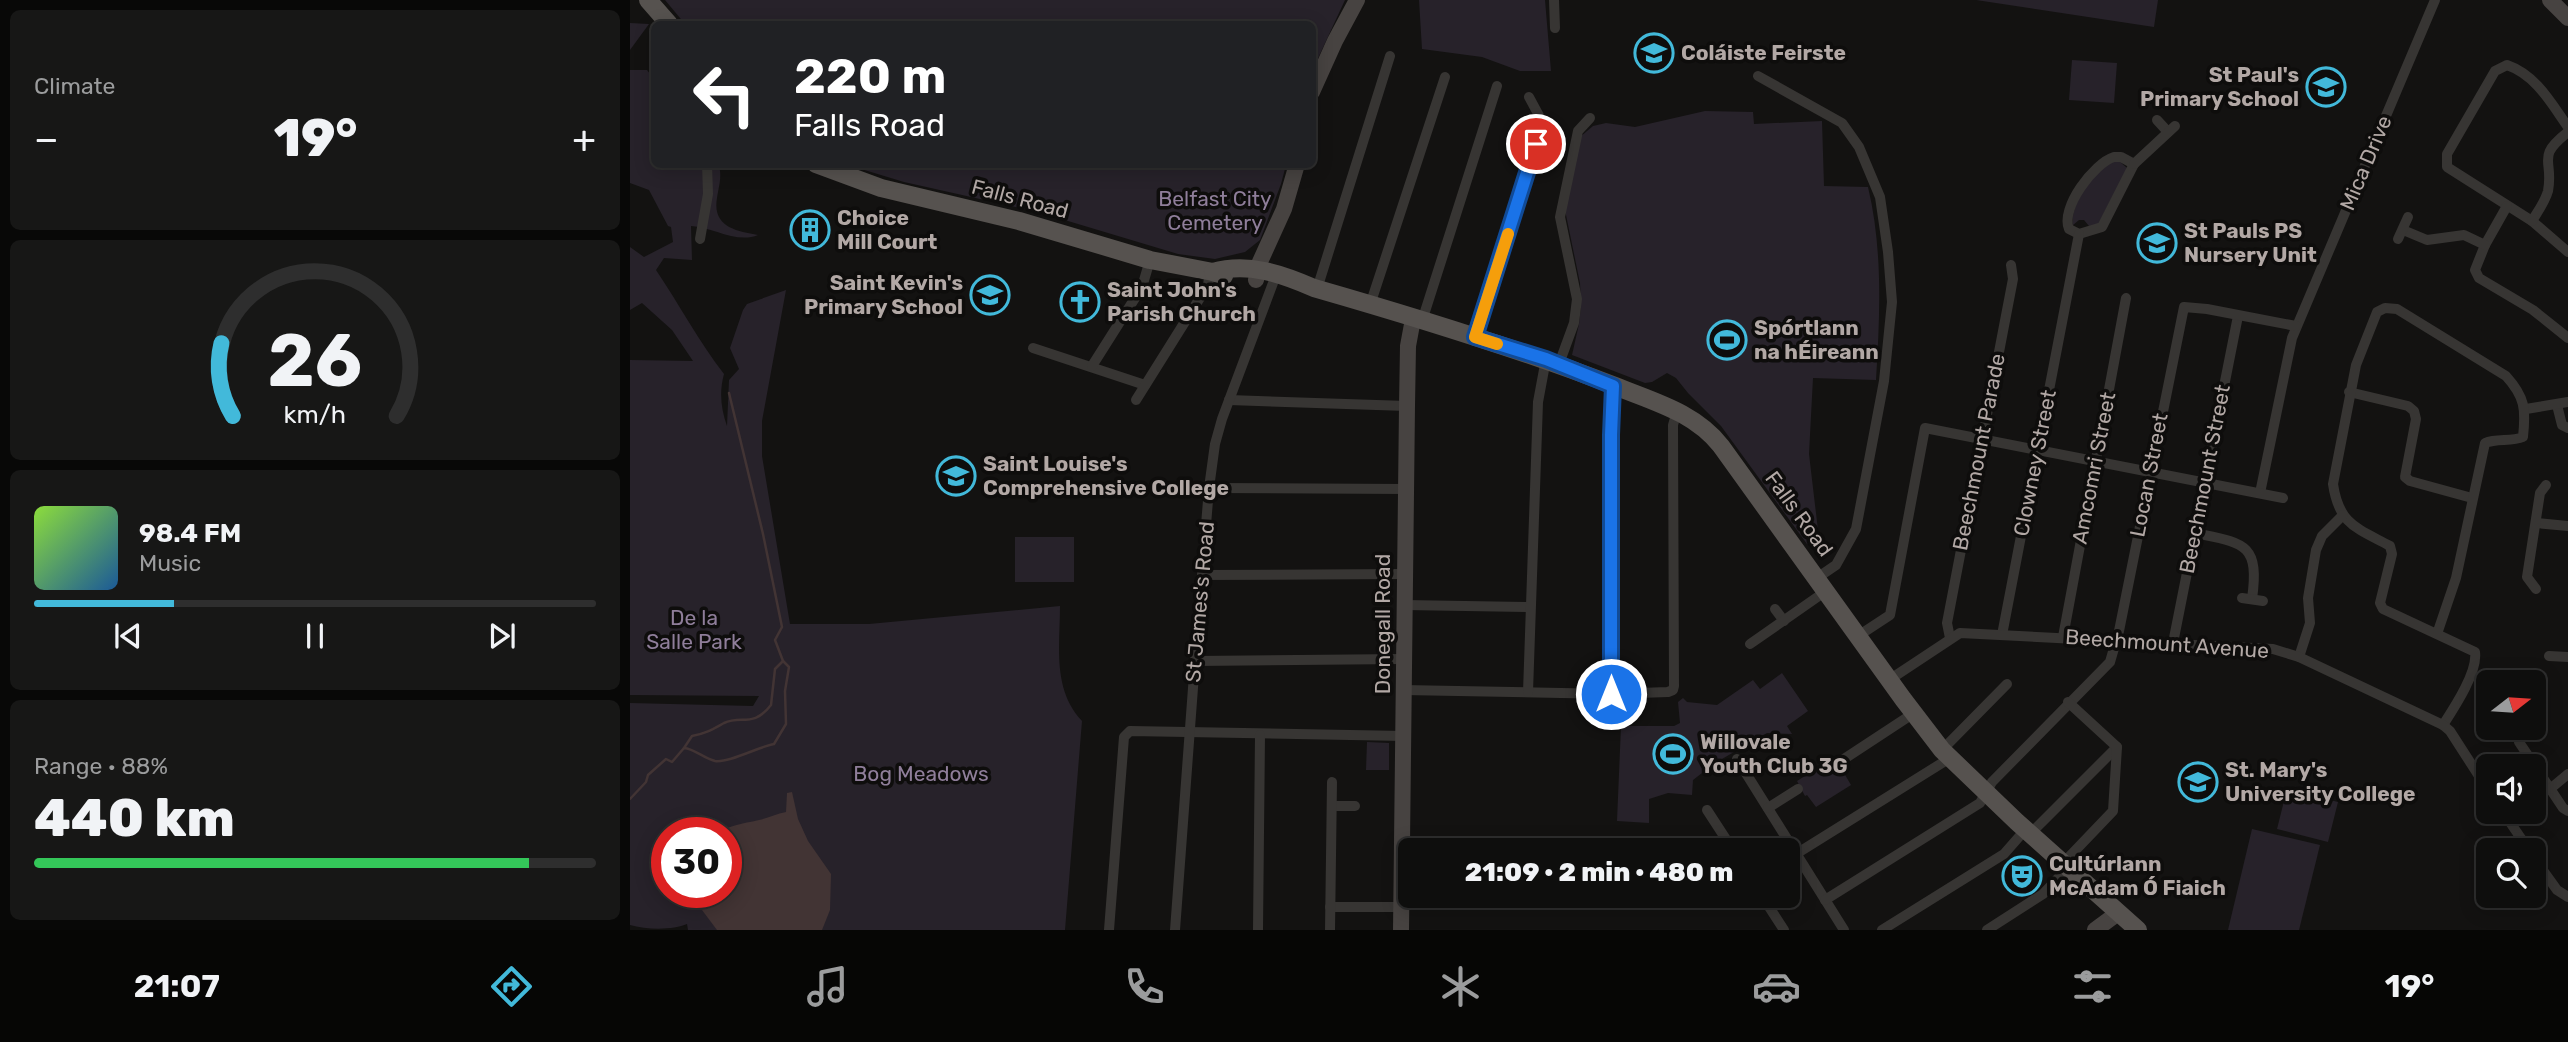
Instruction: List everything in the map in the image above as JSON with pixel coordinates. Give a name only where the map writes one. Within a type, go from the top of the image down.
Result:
[{"type":"main road","points":[[648,0],[666,21]]},
{"type":"main road","name":"Falls Road","points":[[827,168],[872,185],[1019,221],[1150,260],[1212,272],[1228,278],[1267,277],[1315,289],[1552,362],[1677,411],[1712,434],[1889,680],[1946,754],[2027,832],[2138,930]]},
{"type":"street","points":[[1316,83],[1357,0]]},
{"type":"street","points":[[1554,0],[1555,28]]},
{"type":"street","name":"Mica Drive","points":[[2260,493],[2296,326],[2435,0]]},
{"type":"street","points":[[2550,0],[2568,18]]},
{"type":"street","points":[[1315,289],[1390,56]]},
{"type":"street","points":[[2532,221],[2544,203],[2548,189],[2547,153],[2568,129],[2537,83],[2518,69],[2507,65],[2496,71],[2447,154],[2447,167],[2532,221],[2568,252]]},
{"type":"street","points":[[1750,644],[1783,621],[1821,585],[1836,565],[1856,529],[1884,381],[1892,302],[1880,197],[1860,146],[1842,123],[1758,76]]},
{"type":"street","points":[[1370,305],[1445,77]]},
{"type":"street","points":[[1418,320],[1497,86]]},
{"type":"street","points":[[1475,337],[1543,123],[1529,97]]},
{"type":"street","points":[[1528,692],[1538,402],[1552,362],[1574,323],[1577,299],[1560,217],[1578,131],[1590,118]]},
{"type":"street","points":[[2134,164],[2121,157],[2108,159],[2099,166],[2070,205],[2066,217],[2069,229],[2079,234],[2102,227],[2134,164],[2172,129],[2157,120]]},
{"type":"street","points":[[700,239],[708,194],[707,168]]},
{"type":"street","points":[[1267,277],[1271,239],[1284,209],[1296,168]]},
{"type":"street","points":[[2507,206],[2475,270],[2479,278],[2533,310],[2568,338]]},
{"type":"street","points":[[2408,217],[2400,235],[2427,240],[2464,234],[2486,245]]},
{"type":"street","name":"Clowney Street","points":[[2002,635],[2079,234]]},
{"type":"street","points":[[1267,277],[1273,258],[1271,239]]},
{"type":"street","points":[[1092,366],[1142,287],[1150,260]]},
{"type":"street","name":"Beechmount Parade","points":[[1950,638],[1947,623],[2013,279],[2011,265]]},
{"type":"street","points":[[1136,400],[1208,285],[1212,272]]},
{"type":"street","name":"St James's Road","points":[[1175,930],[1209,488],[1215,444],[1267,277]]},
{"type":"street","name":"Amcomri Street","points":[[2063,638],[2126,298]]},
{"type":"street","name":"Locan Street","points":[[1825,901],[1980,803],[1992,782],[2110,662],[2182,310],[2189,306],[2238,316]]},
{"type":"street","points":[[2437,634],[2456,578],[2485,443],[2523,437],[2526,409],[2516,387],[2505,376],[2397,309],[2385,308],[2376,312],[2356,365],[2349,392],[2334,490],[2339,509],[2356,530],[2390,546],[2392,554],[2381,603],[2383,609],[2475,652],[2476,660],[2458,702],[2444,725],[2476,771]]},
{"type":"street","points":[[2238,316],[2296,326]]},
{"type":"street","name":"Beechmount Street","points":[[2173,643],[2238,316]]},
{"type":"street","name":"Donegall Road","points":[[1403,838],[1408,346],[1418,320]]},
{"type":"street","points":[[1033,348],[1145,385]]},
{"type":"street","points":[[1611,694],[1613,386]]},
{"type":"street","points":[[2349,392],[2408,406],[2414,411],[2416,419],[2405,477],[2410,481],[2472,498]]},
{"type":"street","points":[[1229,400],[1407,406]]},
{"type":"street","points":[[2526,409],[2563,404],[2563,425],[2568,428]]},
{"type":"street","points":[[1403,690],[1611,694],[1672,690],[1673,425],[1677,411]]},
{"type":"street","points":[[1858,636],[1891,615],[1925,428],[2283,498]]},
{"type":"street","points":[[2536,589],[2527,576],[2540,493],[2546,485]]},
{"type":"street","points":[[1209,488],[1406,489]]},
{"type":"street","points":[[2299,657],[2310,622],[2308,598],[2316,550],[2322,536],[2343,515]]},
{"type":"street","points":[[2536,523],[2568,526]]},
{"type":"street","points":[[2194,533],[2231,540],[2246,547],[2253,562],[2255,577],[2252,599]]},
{"type":"street","points":[[1202,575],[1404,574]]},
{"type":"street","points":[[1404,605],[1530,607]]},
{"type":"street","points":[[1775,609],[1783,621]]},
{"type":"street","name":"Beechmount Avenue","points":[[1889,680],[1960,633],[2273,649],[2299,657],[2444,725]]},
{"type":"street","points":[[2549,656],[2568,657]]},
{"type":"street","points":[[1195,661],[1403,659]]},
{"type":"street","points":[[1800,851],[1946,754],[2007,684]]},
{"type":"street","points":[[2068,702],[2117,747]]},
{"type":"street","points":[[1844,759],[1914,713]]},
{"type":"street","points":[[1109,930],[1124,737],[1130,731],[1404,736]]},
{"type":"street","points":[[1258,930],[1260,735]]},
{"type":"street","points":[[2519,741],[2550,789],[2568,811]]},
{"type":"street","points":[[1882,930],[1996,859],[2117,747]]},
{"type":"street","points":[[1987,930],[2043,894],[2066,866],[2069,857],[2113,811],[2117,747]]},
{"type":"street","points":[[1737,759],[1768,808],[1783,838]]},
{"type":"street","points":[[2550,789],[2568,774]]},
{"type":"street","points":[[1330,930],[1332,782]]},
{"type":"street","points":[[1768,808],[1798,789]]},
{"type":"street","points":[[1332,806],[1355,806]]},
{"type":"street","points":[[1707,810],[1725,838]]},
{"type":"street","points":[[1800,867],[1844,930]]},
{"type":"street","points":[[2546,875],[2557,890],[2568,897]]},
{"type":"street","points":[[1330,907],[1398,907]]},
{"type":"street","name":"Donegall Road","points":[[1401,930],[1402,908]]},
{"type":"street","points":[[1770,908],[1784,930]]},
{"type":"street","points":[[2095,930],[2118,913]]},
{"type":"green space","points":[[665,0],[1345,0],[1316,63],[1316,21],[682,21]]},
{"type":"green space","points":[[1419,0],[1545,0],[1551,71],[1520,71],[1482,57],[1422,49]]},
{"type":"green space","points":[[1976,0],[2158,0],[2154,27]]},
{"type":"green space","points":[[630,23],[649,24],[630,50]]},
{"type":"green space","points":[[2072,60],[2117,63],[2114,103],[2069,100]]},
{"type":"green space","name":"Bog Meadows","points":[[630,70],[647,70],[651,75],[651,168],[719,168],[716,208],[718,215],[727,226],[758,235],[742,238],[691,226],[692,260],[664,258],[656,270],[724,374],[721,400],[727,426],[729,380],[739,369],[730,348],[743,310],[747,304],[786,290],[762,421],[762,456],[790,624],[869,624],[1060,606],[1059,652],[1062,681],[1072,709],[1082,721],[1065,930],[688,930],[687,924],[660,929],[630,925],[630,703],[753,706],[759,696],[630,695],[630,360],[693,361],[672,330],[642,303],[630,310],[630,247],[644,257],[673,242],[671,227],[649,190],[630,183]]},
{"type":"green space","name":"Spórtlann na hÉireann","points":[[1705,111],[1753,112],[1754,124],[1822,121],[1824,186],[1868,187],[1878,259],[1876,380],[1813,378],[1809,454],[1820,547],[1807,544],[1721,426],[1676,378],[1667,373],[1645,383],[1572,355],[1579,324],[1580,283],[1565,210],[1580,137],[1593,126],[1606,123],[1635,127]]},
{"type":"green space","points":[[2115,161],[2127,168],[2098,225],[2089,226],[2084,220],[2079,220],[2073,225],[2075,207],[2085,188],[2100,171]]},
{"type":"green space","name":"Belfast City Cemetery","points":[[858,168],[1285,168],[1260,240],[1245,252],[1215,259],[1178,254],[1038,212],[904,182]]},
{"type":"green space","points":[[1015,537],[1074,537],[1074,582],[1015,582]]},
{"type":"green space","points":[[1782,673],[1808,711],[1787,726],[1792,734],[1767,733],[1715,763],[1693,780],[1692,795],[1668,793],[1649,799],[1649,823],[1617,821],[1621,726],[1674,726],[1680,723],[1678,702],[1683,698],[1687,702],[1717,705],[1753,680],[1760,689]]},
{"type":"green space","points":[[1367,742],[1389,743],[1389,770],[1366,770]]},
{"type":"green space","points":[[1839,755],[1841,768],[1851,785],[1816,807],[1807,795],[1805,796],[1797,781]]},
{"type":"green space","points":[[2287,789],[2338,802],[2328,842],[2277,829]]},
{"type":"green space","points":[[2252,829],[2320,845],[2299,930],[2228,930]]},
{"type":"shaded area","points":[[792,792],[798,819],[808,841],[831,874],[830,910],[822,930],[717,930],[700,908],[742,908],[742,824],[786,812],[787,793]]},
{"type":"waterway","points":[[630,799],[646,782],[648,775],[666,759],[672,762],[684,748],[715,761],[728,760],[774,744],[786,724],[785,691],[789,667],[783,661],[775,640],[782,627],[729,393]]},
{"type":"waterway","points":[[684,748],[692,736],[730,721],[753,719],[765,712],[771,705],[775,669],[783,661]]},
{"type":"slow traffic","points":[[1497,344],[1475,337],[1508,234]]},
{"type":"place","name":"Coláiste Feirste","points":[[1654,53]]},
{"type":"place","name":"St Paul's Primary School","points":[[2326,87]]},
{"type":"place","name":"Choice Mill Court","points":[[810,230]]},
{"type":"place","name":"St Pauls PS Nursery Unit","points":[[2157,243]]},
{"type":"place","name":"Saint Kevin's Primary School","points":[[990,295]]},
{"type":"place","name":"Saint John's Parish Church","points":[[1080,302]]},
{"type":"place","name":"Spórtlann na hÉireann","points":[[1727,340]]},
{"type":"place","name":"Saint Louise's Comprehensive College","points":[[956,476]]},
{"type":"place","name":"Willovale Youth Club 3G","points":[[1673,754]]},
{"type":"place","name":"St. Mary's University College","points":[[2198,782]]},
{"type":"place","name":"Cultúrlann McAdam Ó Fiaich","points":[[2022,876]]},
{"type":"route","points":[[1536,144],[1475,337],[1546,359],[1613,386],[1611,694]]},
{"type":"park label","name":"De la Salle Park","points":[[694,630]]}]
